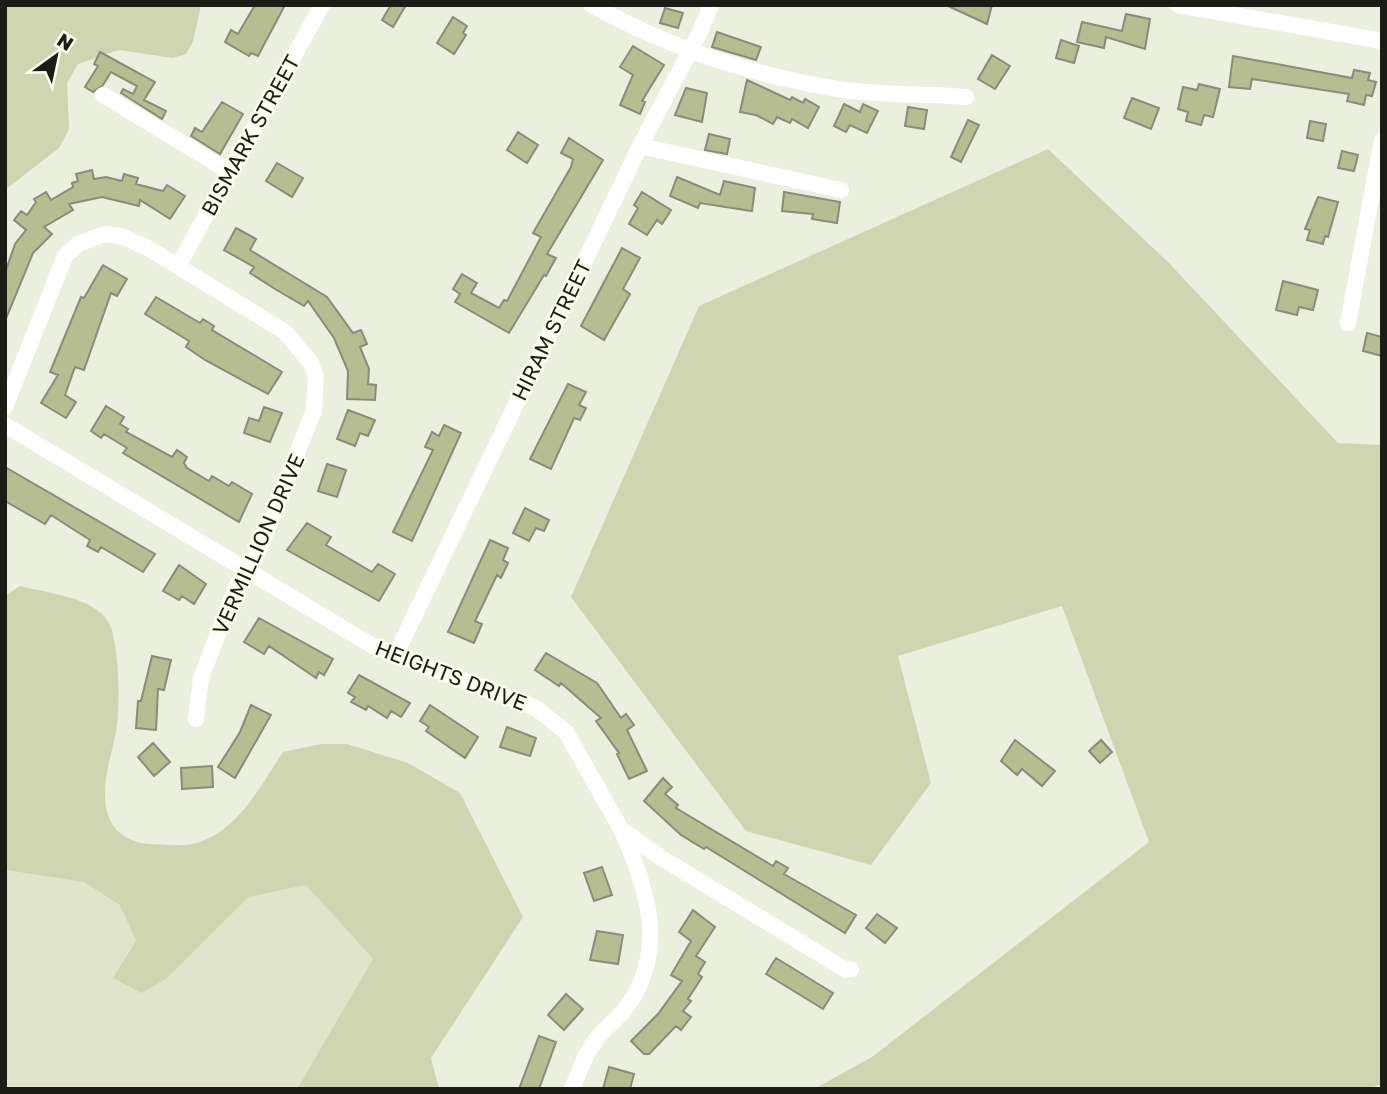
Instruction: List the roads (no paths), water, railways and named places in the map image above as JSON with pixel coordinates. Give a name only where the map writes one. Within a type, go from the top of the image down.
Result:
[{"type":"street","name":"BISMARK STREET","points":[[178,266],[323,5]]},
{"type":"street","points":[[592,5],[689,53],[840,89],[966,97]]},
{"type":"street","name":"HIRAM STREET","points":[[395,656],[640,146],[711,5]]},
{"type":"street","points":[[1178,5],[1382,41]]},
{"type":"street","points":[[103,95],[230,172]]},
{"type":"street","points":[[1348,323],[1382,140]]},
{"type":"street","points":[[640,146],[841,190]]},
{"type":"street","name":"VERMILLION DRIVE","points":[[5,407],[65,256],[78,244],[105,234],[121,236],[178,266],[285,332],[310,363],[316,377],[314,410],[257,555],[237,584],[201,678],[196,719]]},
{"type":"street","name":"HEIGHTS DRIVE","points":[[5,425],[371,645],[524,704],[553,719],[566,732],[621,829],[660,857],[846,970],[851,969]]},
{"type":"street","points":[[572,1089],[595,1040],[624,1011],[638,991],[648,964],[650,916],[636,863],[621,829]]}]
